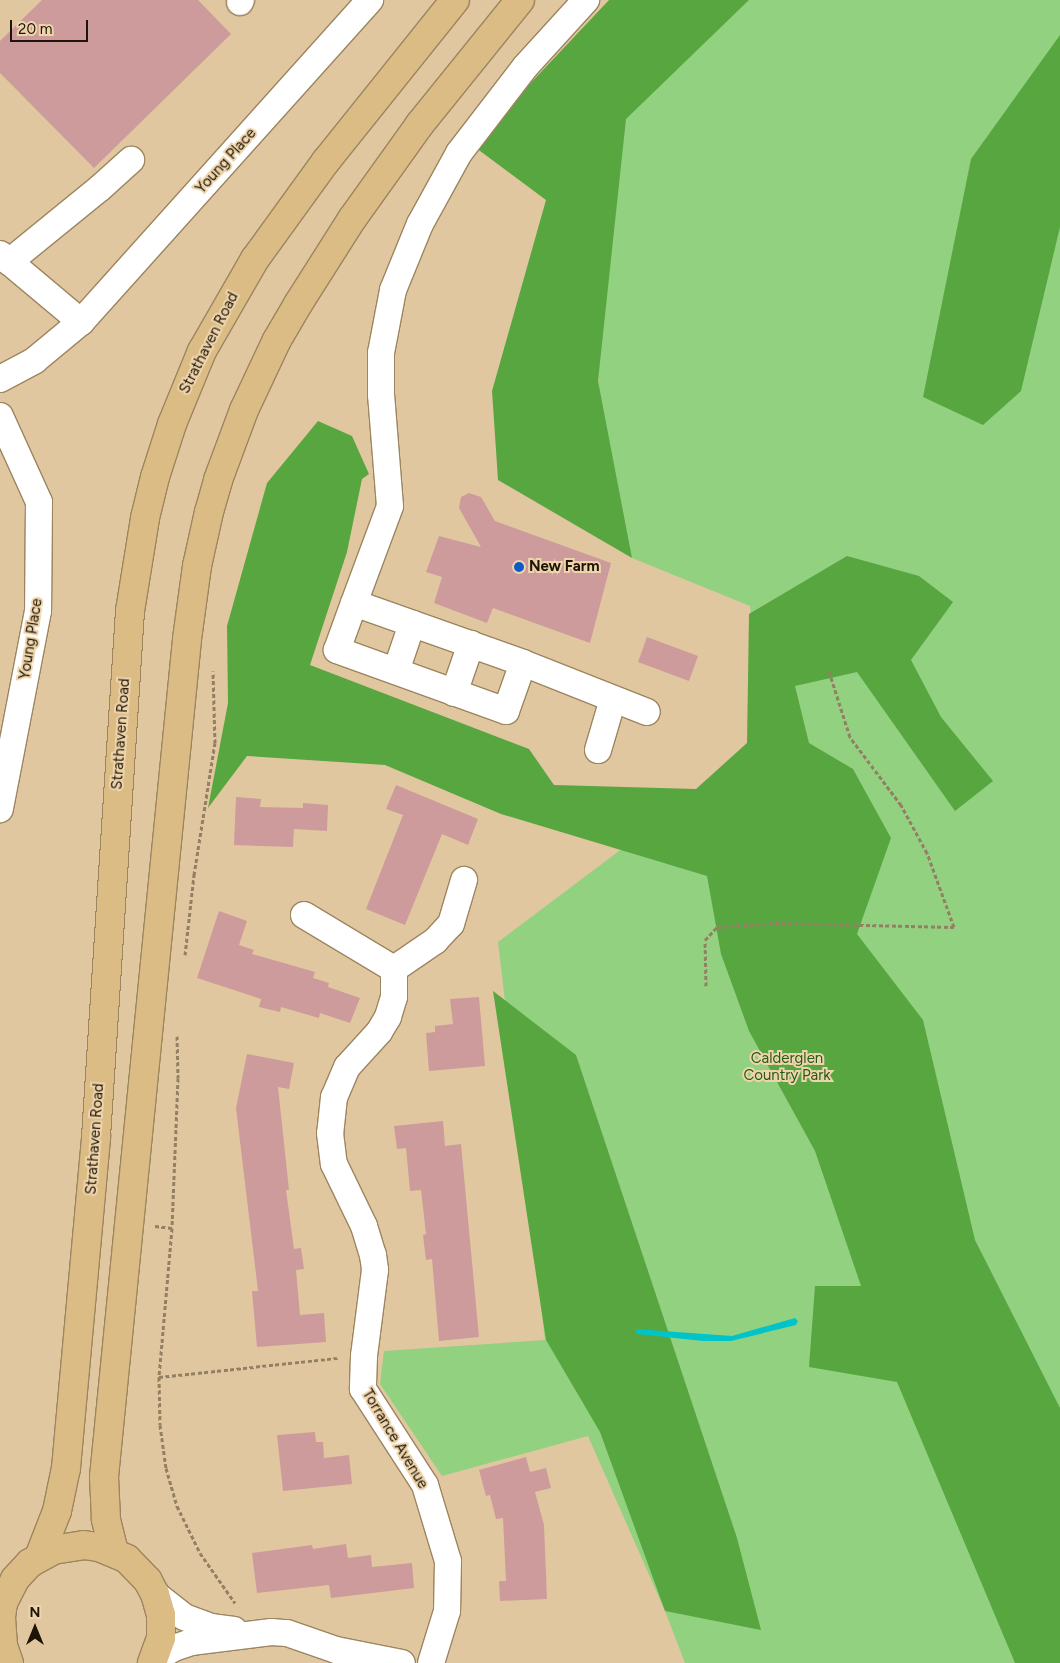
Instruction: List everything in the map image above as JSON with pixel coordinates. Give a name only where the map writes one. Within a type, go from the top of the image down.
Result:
[{"type":"main road","name":"Strathaven Road","points":[[39,1557],[56,1511],[66,1468],[96,1137],[130,611],[144,518],[155,476],[172,424],[202,351],[255,259],[326,161],[455,0]]},
{"type":"main road","points":[[114,1552],[106,1519],[104,1477],[187,639],[196,566],[218,480],[244,410],[264,365],[298,304],[352,219],[420,124],[520,0]]},
{"type":"main road","points":[[10,1663],[0,1632],[4,1593],[22,1571],[39,1557],[53,1550],[76,1545],[100,1547],[114,1552],[138,1569],[155,1594],[161,1615],[161,1638],[153,1661]]},
{"type":"street","name":"Young Place","points":[[0,379],[35,360],[81,322],[370,0]]},
{"type":"street","points":[[523,663],[506,711],[337,650],[390,506],[381,395],[381,353],[386,319],[396,282],[420,224],[460,153],[525,67],[586,0]]},
{"type":"street","points":[[81,322],[4,258],[100,188],[131,160]]},
{"type":"street","name":"Young Place","points":[[0,416],[39,502],[38,611],[0,809]]},
{"type":"street","points":[[354,603],[523,663],[646,712]]},
{"type":"street","points":[[396,671],[412,624]]},
{"type":"street","points":[[454,692],[470,644]]},
{"type":"street","points":[[598,750],[613,699]]},
{"type":"street","points":[[304,915],[394,969],[435,942],[451,924],[464,880]]},
{"type":"street","name":"Torrance Avenue","points":[[394,969],[394,997],[388,1017],[379,1032],[346,1068],[334,1098],[330,1133],[334,1164],[364,1226],[374,1255],[375,1270],[364,1356],[363,1389],[425,1486],[448,1561],[447,1611],[431,1663]]},
{"type":"street","points":[[155,1594],[184,1617],[212,1627],[255,1633],[287,1633],[336,1650],[402,1663]]},
{"type":"street","points":[[153,1661],[174,1648],[191,1642],[255,1633]]},
{"type":"path","points":[[184,962],[194,874],[215,743],[213,665]]},
{"type":"path","points":[[706,986],[705,940],[717,927],[775,923],[954,927],[927,853],[901,805],[850,737],[829,671]]},
{"type":"path","points":[[177,1030],[178,1078],[172,1228],[159,1377],[159,1405],[165,1459],[177,1506],[200,1553],[255,1633]]},
{"type":"path","points":[[159,1377],[364,1356]]},
{"type":"green space","points":[[609,0],[749,0],[626,119],[598,381],[632,558],[498,480],[492,391],[546,200],[472,145]]},
{"type":"green space","name":"Calderglen Country Park","points":[[695,0],[1060,0],[1060,1663],[685,1663],[665,1611],[588,1436],[442,1476],[380,1384],[384,1351],[545,1340],[498,942],[764,742],[750,606],[632,558],[599,403],[590,120]]},
{"type":"green space","points":[[1060,35],[1060,227],[1021,391],[983,425],[923,397],[971,159]]},
{"type":"green space","points":[[318,421],[352,436],[369,474],[362,479],[347,552],[310,665],[529,749],[554,785],[696,789],[747,743],[749,614],[847,556],[919,576],[953,602],[911,660],[941,717],[993,781],[955,811],[857,672],[795,686],[809,743],[853,769],[891,838],[857,934],[923,1020],[975,1240],[1060,1408],[1060,1663],[1015,1663],[897,1382],[809,1367],[815,1286],[861,1286],[815,1151],[749,1031],[721,954],[707,876],[501,814],[385,765],[247,756],[208,808],[228,703],[227,626],[267,483]]},
{"type":"green space","points":[[493,991],[576,1055],[737,1538],[761,1630],[665,1611],[600,1432],[546,1340]]},
{"type":"water","points":[[795,1318],[798,1321],[796,1325],[731,1341],[703,1341],[637,1334],[635,1329],[732,1336]]},
{"type":"building","points":[[42,0],[198,0],[231,34],[94,168],[0,73],[0,41]]},
{"type":"building","name":"New Farm","points":[[469,493],[481,497],[495,521],[611,563],[590,643],[493,608],[487,623],[434,603],[442,577],[426,572],[439,536],[481,547],[459,508],[461,497]]},
{"type":"building","points":[[647,637],[698,656],[689,681],[638,662]]},
{"type":"building","points":[[396,785],[478,819],[468,845],[442,834],[405,925],[366,909],[403,815],[386,809]]},
{"type":"building","points":[[236,797],[261,799],[260,807],[303,808],[303,803],[328,805],[327,831],[294,829],[293,847],[234,845]]},
{"type":"building","points":[[219,911],[247,921],[239,945],[254,950],[252,954],[315,972],[313,978],[329,983],[328,987],[360,998],[350,1023],[320,1013],[319,1018],[281,1007],[280,1012],[259,1007],[261,999],[197,978]]},
{"type":"building","points":[[479,997],[485,1066],[429,1071],[426,1033],[435,1032],[435,1026],[453,1024],[450,999]]},
{"type":"building","points":[[247,1054],[294,1063],[289,1089],[278,1087],[289,1190],[286,1190],[294,1249],[301,1248],[304,1269],[296,1270],[300,1315],[324,1313],[326,1342],[257,1347],[252,1291],[258,1291],[236,1108]]},
{"type":"building","points":[[443,1121],[445,1146],[461,1144],[479,1337],[439,1341],[432,1259],[426,1260],[423,1235],[426,1234],[421,1190],[410,1191],[406,1148],[397,1149],[394,1126]]},
{"type":"building","points":[[315,1432],[316,1442],[323,1442],[324,1458],[349,1455],[352,1484],[283,1491],[277,1435]]},
{"type":"building","points":[[526,1457],[530,1472],[546,1468],[551,1488],[535,1492],[544,1525],[547,1599],[500,1601],[499,1581],[506,1581],[503,1518],[496,1519],[490,1495],[486,1496],[479,1470]]},
{"type":"building","points":[[346,1544],[348,1558],[371,1555],[372,1567],[412,1563],[414,1588],[331,1598],[329,1585],[257,1593],[252,1553],[312,1545],[313,1549]]},
{"type":"place","name":"New Farm","points":[[519,567]]}]
